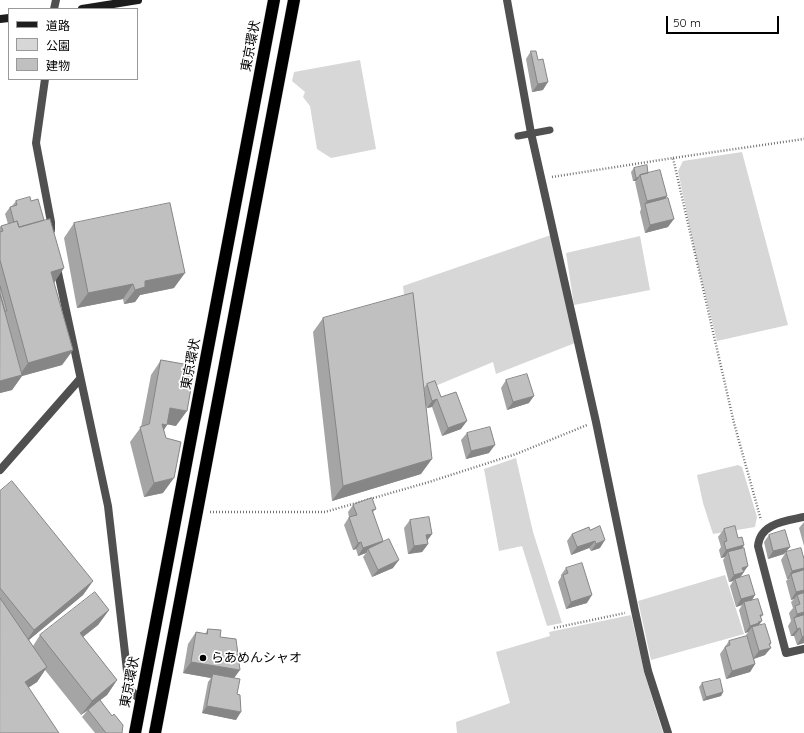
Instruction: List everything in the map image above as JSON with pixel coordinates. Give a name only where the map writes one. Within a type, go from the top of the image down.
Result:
[{"type":"highway","name":"東京環状","points":[[135,733],[274,0]]},
{"type":"highway","points":[[155,733],[294,0]]},
{"type":"street","points":[[88,8],[138,0]]},
{"type":"street","points":[[506,0],[531,133],[596,422],[648,671],[668,733]]},
{"type":"street","points":[[45,80],[36,143],[51,222],[51,236]]},
{"type":"street","points":[[55,259],[108,506],[129,688],[141,701]]},
{"type":"street","points":[[0,470],[80,379]]},
{"type":"street","points":[[804,517],[774,524],[761,534],[758,546],[786,653],[804,649]]},
{"type":"lane","points":[[518,136],[550,130]]},
{"type":"path","points":[[542,178],[804,139]]},
{"type":"path","points":[[673,158],[734,423],[764,532]]},
{"type":"path","points":[[197,512],[325,512],[429,482],[516,454],[596,422]]},
{"type":"path","points":[[554,628],[635,611]]},
{"type":"green space","points":[[360,60],[376,149],[331,158],[317,149],[310,106],[303,97],[305,92],[292,81],[294,72]]},
{"type":"green space","points":[[742,152],[788,325],[717,341],[697,262],[678,171],[683,161]]},
{"type":"green space","points":[[551,235],[575,343],[496,374],[493,362],[416,394],[403,286]]},
{"type":"green space","points":[[640,236],[650,290],[574,305],[566,253]]},
{"type":"green space","points":[[516,458],[533,532],[562,623],[547,626],[522,546],[499,551],[484,469]]},
{"type":"green space","points":[[738,465],[742,467],[757,517],[755,527],[713,534],[703,503],[697,475]]},
{"type":"green space","points":[[725,575],[744,634],[651,660],[638,601]]},
{"type":"green space","points":[[631,615],[645,675],[663,733],[457,733],[456,722],[510,703],[496,652],[550,636],[549,632]]},
{"type":"building","points":[[531,51],[536,51],[538,60],[543,59],[548,82],[538,84]]},
{"type":"building","points":[[647,165],[648,173],[640,175],[636,178],[634,168]]},
{"type":"building","points":[[660,170],[667,196],[647,201],[640,175]]},
{"type":"building","points":[[30,197],[31,201],[38,199],[44,220],[19,227],[17,221],[14,222],[10,207],[17,205],[16,201]]},
{"type":"building","points":[[668,198],[674,219],[650,225],[645,204]]},
{"type":"building","points":[[170,203],[185,273],[145,281],[145,287],[135,290],[133,284],[88,293],[74,223]]},
{"type":"building","points":[[50,219],[64,268],[51,272],[73,350],[28,363],[0,260],[0,232],[3,231],[1,226],[17,221],[19,227]]},
{"type":"building","points":[[0,286],[7,311],[5,311],[0,294]]},
{"type":"building","points":[[413,293],[432,459],[343,486],[323,318]]},
{"type":"building","points":[[0,294],[22,375],[0,381]]},
{"type":"building","points":[[161,360],[195,366],[187,411],[170,408],[167,425],[162,424],[166,438],[181,442],[174,478],[154,483],[140,427],[149,424]]},
{"type":"building","points":[[527,374],[534,396],[513,402],[506,380]]},
{"type":"building","points":[[435,381],[441,397],[456,392],[467,421],[448,428],[437,399],[432,401],[427,384]]},
{"type":"building","points":[[490,427],[495,445],[471,451],[467,433]]},
{"type":"building","points":[[12,481],[93,581],[34,630],[0,588],[0,491]]},
{"type":"building","points":[[372,498],[376,509],[372,510],[383,541],[363,548],[361,542],[358,543],[349,517],[357,515],[353,505]]},
{"type":"building","points":[[429,517],[432,534],[426,535],[428,544],[414,546],[410,520]]},
{"type":"building","points":[[600,526],[605,540],[596,544],[595,541],[577,547],[572,534],[589,527],[590,530]]},
{"type":"building","points":[[735,526],[738,538],[742,537],[744,545],[726,550],[724,542],[727,541],[724,529]]},
{"type":"building","points":[[785,530],[790,547],[773,551],[769,535]]},
{"type":"building","points":[[389,539],[399,560],[378,570],[368,549]]},
{"type":"building","points":[[744,548],[748,566],[742,568],[744,572],[734,575],[728,552]]},
{"type":"building","points":[[801,548],[804,559],[804,568],[792,571],[786,552]]},
{"type":"building","points":[[582,563],[592,595],[571,602],[563,575],[568,573],[566,568]]},
{"type":"building","points":[[804,570],[804,590],[796,592],[791,574]]},
{"type":"building","points":[[749,575],[755,595],[741,599],[735,579]]},
{"type":"building","points":[[95,592],[109,610],[80,633],[117,680],[92,701],[40,635]]},
{"type":"building","points":[[804,593],[804,612],[797,614],[795,606],[800,604],[797,595]]},
{"type":"building","points":[[0,598],[47,667],[25,682],[59,733],[0,733]]},
{"type":"building","points":[[758,599],[763,615],[760,615],[762,621],[750,626],[744,602]]},
{"type":"building","points":[[804,615],[804,636],[802,637],[800,628],[797,629],[794,618]]},
{"type":"building","points":[[765,624],[771,643],[769,644],[771,648],[759,651],[752,627]]},
{"type":"building","points":[[208,629],[221,630],[220,637],[236,639],[240,670],[191,662],[196,632],[207,634]]},
{"type":"building","points":[[747,636],[755,664],[732,671],[725,647],[730,645],[729,641]]},
{"type":"building","points":[[213,674],[240,679],[237,694],[240,695],[241,712],[207,706]]},
{"type":"building","points":[[720,679],[723,692],[706,697],[702,683]]},
{"type":"building","points":[[100,700],[112,716],[114,714],[123,725],[122,733],[106,733],[88,710]]},
{"type":"place","name":"らあめんシャオ","points":[[203,658]]}]
